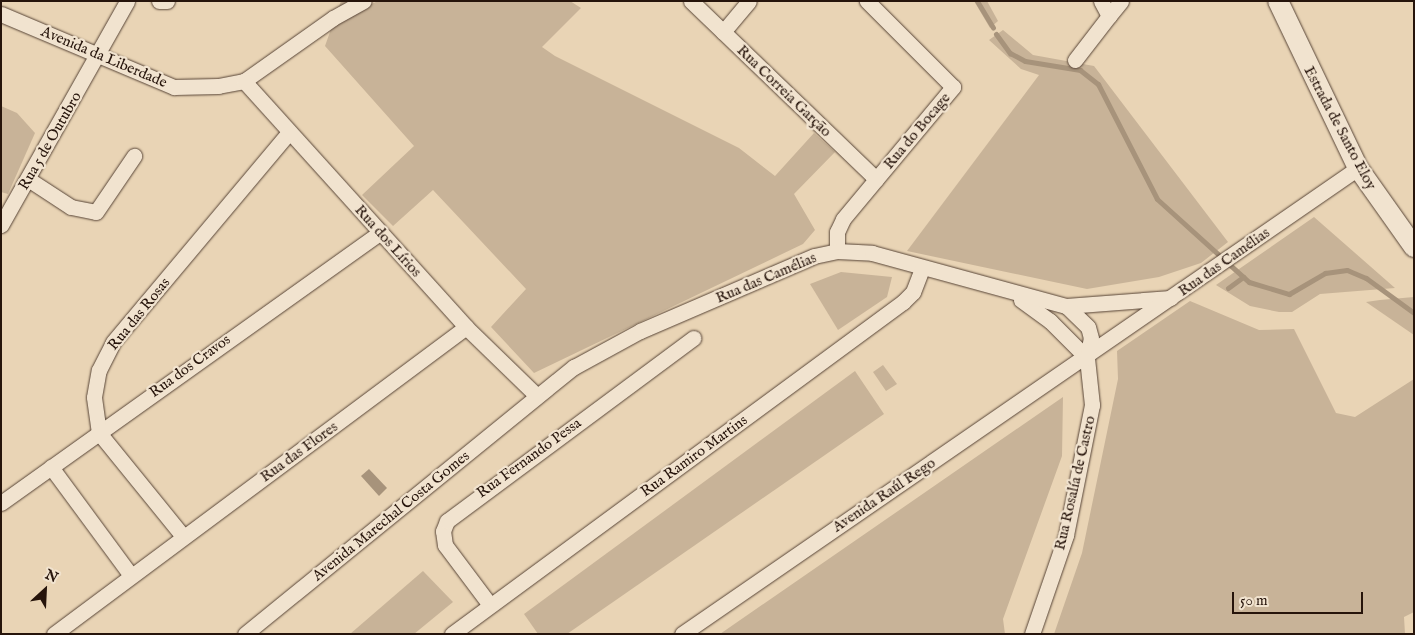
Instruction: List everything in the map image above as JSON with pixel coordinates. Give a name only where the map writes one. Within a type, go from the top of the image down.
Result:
[{"type":"main road","name":"Estrada de Santo Eloy","points":[[1278,1],[1358,168],[1414,248]]},
{"type":"street","name":"Rua 5 de Outubro","points":[[1,225],[99,57],[127,1]]},
{"type":"street","points":[[159,1],[167,1]]},
{"type":"street","points":[[244,82],[333,18],[364,1]]},
{"type":"street","name":"Rua Correia Garção","points":[[691,1],[876,180]]},
{"type":"street","points":[[722,32],[749,1]]},
{"type":"street","name":"Rua do Bocage","points":[[837,251],[839,224],[953,87],[867,1]]},
{"type":"street","points":[[1101,1],[1109,16]]},
{"type":"street","points":[[1074,60],[1121,1]]},
{"type":"street","name":"Avenida da Liberdade","points":[[1,14],[99,57],[174,87],[244,82]]},
{"type":"street","name":"Rua dos Lírios","points":[[244,82],[466,327],[536,396]]},
{"type":"street","name":"Rua das Rosas","points":[[99,432],[94,397],[99,370],[113,342],[289,132]]},
{"type":"street","points":[[28,179],[72,207],[96,212],[134,156]]},
{"type":"street","name":"Rua das Camélias","points":[[536,396],[574,367],[640,331],[761,277],[837,251],[872,253],[1013,295],[1066,306],[1171,298],[1358,168]]},
{"type":"street","name":"Rua dos Cravos","points":[[1,503],[380,232]]},
{"type":"street","name":"Rua Ramiro Martins","points":[[452,634],[903,302],[922,268]]},
{"type":"street","name":"Rua das Camélias","points":[[1013,295],[1050,321],[1087,358]]},
{"type":"street","name":"Avenida Raúl Rego","points":[[682,634],[1087,358],[1171,298]]},
{"type":"street","name":"Rua Rosalía de Castro","points":[[1032,634],[1066,535],[1090,414],[1087,358],[1088,327],[1066,306]]},
{"type":"street","name":"Rua das Flores","points":[[54,634],[182,535],[466,327]]},
{"type":"street","name":"Rua Fernando Pessa","points":[[490,605],[446,545],[443,531],[447,521],[693,338]]},
{"type":"street","name":"Avenida Marechal Costa Gomes","points":[[245,634],[536,396]]},
{"type":"street","points":[[99,432],[182,535]]},
{"type":"street","points":[[51,467],[130,574]]},
{"type":"shaded area","points":[[341,1],[350,1],[348,15],[378,1],[570,1],[581,8],[542,47],[555,56],[739,148],[775,176],[814,133],[835,152],[794,194],[815,230],[803,244],[534,373],[491,327],[526,289],[433,190],[393,226],[362,195],[414,146],[325,46]]},
{"type":"shaded area","points":[[974,1],[987,1],[998,21],[990,28]]},
{"type":"shaded area","points":[[1003,30],[1033,55],[1094,66],[1228,242],[1201,263],[1159,277],[1087,289],[907,251],[1039,75],[1021,69],[989,40]]},
{"type":"shaded area","points":[[1,106],[17,113],[35,133],[8,194],[1,192]]},
{"type":"shaded area","points":[[1314,217],[1395,288],[1320,294],[1292,312],[1279,312],[1250,306],[1216,285]]},
{"type":"shaded area","points":[[841,272],[892,277],[887,297],[838,330],[810,284]]},
{"type":"shaded area","points":[[1414,297],[1414,335],[1366,302],[1380,300]]},
{"type":"shaded area","points":[[1190,301],[1259,330],[1294,329],[1336,413],[1355,417],[1414,379],[1414,612],[1404,617],[1405,634],[1054,634],[1082,553],[1118,379],[1117,351]]},
{"type":"shaded area","points":[[883,365],[897,384],[886,391],[873,372]]},
{"type":"shaded area","points":[[855,371],[884,414],[567,634],[538,634],[524,614]]},
{"type":"shaded area","points":[[1063,397],[1062,456],[1003,619],[1005,634],[720,634]]},
{"type":"shaded area","points":[[369,469],[387,488],[379,496],[361,476]]},
{"type":"shaded area","points":[[423,571],[453,602],[414,634],[350,634]]},
{"type":"waterway","points":[[977,1],[993,28]]},
{"type":"waterway","points":[[996,34],[1010,53],[1025,61],[1080,70],[1098,84],[1157,199],[1249,282],[1289,294],[1325,273],[1347,270],[1366,278],[1414,313]]},
{"type":"waterway","points":[[1228,288],[1243,277]]}]
